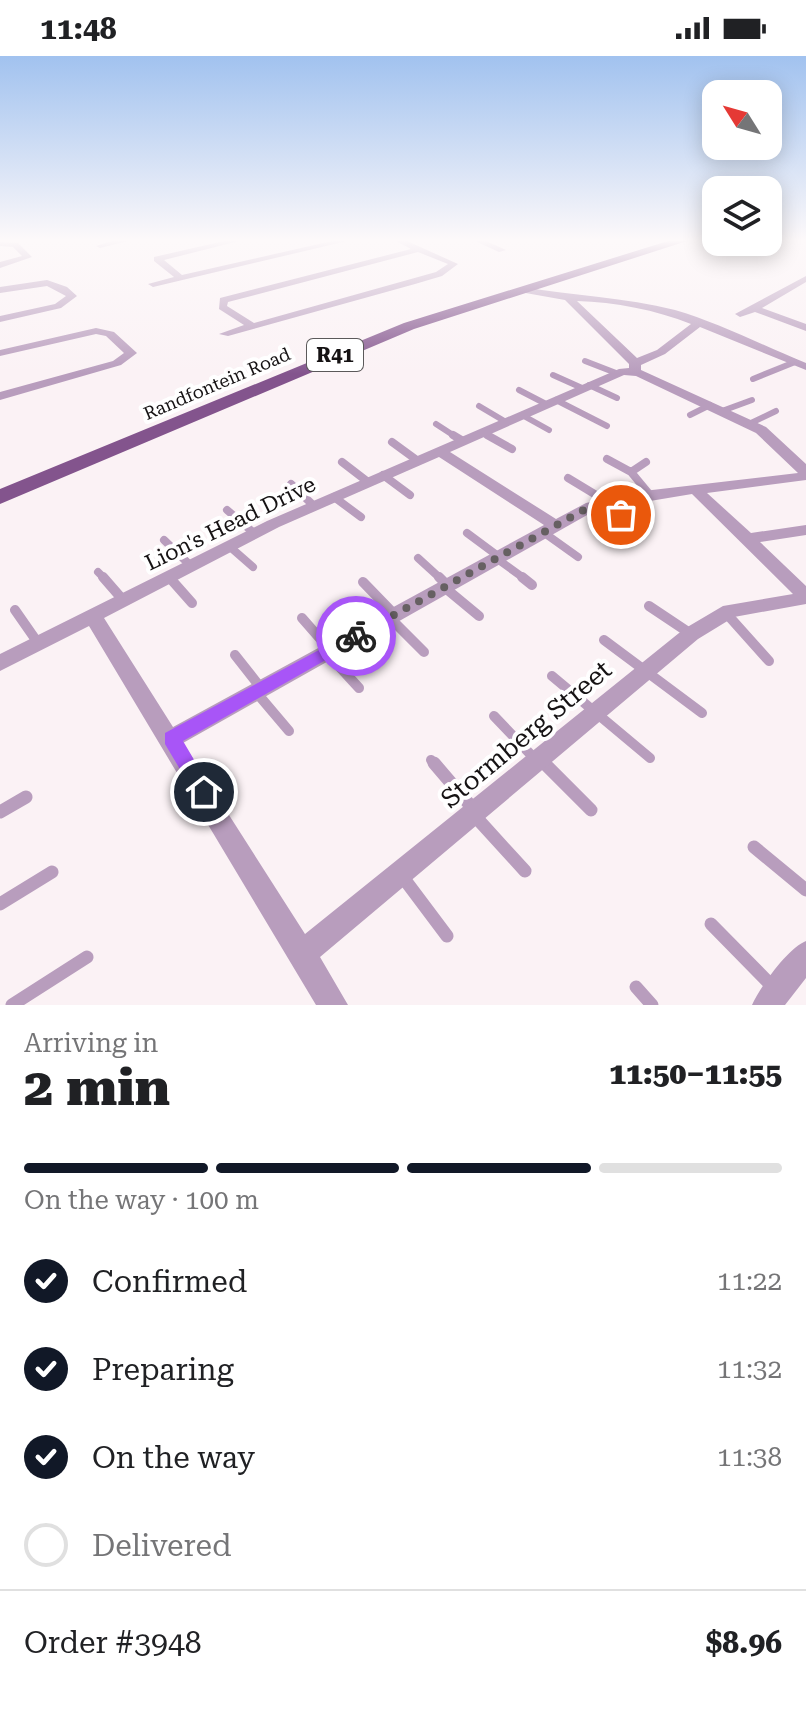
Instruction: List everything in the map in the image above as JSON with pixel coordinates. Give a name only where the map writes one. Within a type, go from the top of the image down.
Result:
[{"type":"main road","name":"Randfontein Road","points":[[0,497],[360,345],[539,285]]},
{"type":"street","points":[[0,290],[29,285]]},
{"type":"street","points":[[0,319],[58,306],[72,296],[61,285]]},
{"type":"street","points":[[252,326],[222,307],[221,302],[232,296],[275,285]]},
{"type":"street","points":[[224,334],[399,285]]},
{"type":"street","points":[[545,285],[563,297],[635,368],[749,424],[780,445],[806,474]]},
{"type":"street","points":[[740,314],[757,309],[791,285]]},
{"type":"street","points":[[523,290],[660,310],[800,364]]},
{"type":"street","points":[[757,309],[806,328]]},
{"type":"street","points":[[787,321],[806,314]]},
{"type":"street","points":[[635,368],[699,323]]},
{"type":"street","points":[[0,353],[102,331],[131,353],[117,363],[0,396]]},
{"type":"street","name":"Lion's Head Drive","points":[[0,663],[314,506],[616,373],[635,368]]},
{"type":"street","points":[[439,451],[548,528]]},
{"type":"street","points":[[172,738],[548,528],[609,501],[806,474]]},
{"type":"street","points":[[695,489],[806,597]]},
{"type":"street","points":[[748,539],[806,530]]},
{"type":"street","name":"Stormberg Street","points":[[302,954],[691,634],[726,613],[806,597]]},
{"type":"street","points":[[93,616],[172,738],[333,1005]]},
{"type":"street","points":[[772,998],[806,955]]},
{"type":"lane","points":[[585,361],[616,373]]},
{"type":"lane","points":[[753,379],[800,364]]},
{"type":"lane","points":[[553,375],[617,398]]},
{"type":"lane","points":[[519,390],[607,426]]},
{"type":"lane","points":[[690,415],[752,400]]},
{"type":"lane","points":[[479,406],[506,422]]},
{"type":"lane","points":[[749,424],[776,411]]},
{"type":"lane","points":[[522,415],[549,430]]},
{"type":"lane","points":[[436,424],[463,441]]},
{"type":"lane","points":[[483,432],[512,449]]},
{"type":"lane","points":[[392,442],[418,461]]},
{"type":"lane","points":[[607,459],[631,472],[650,495]]},
{"type":"lane","points":[[342,462],[410,495]]},
{"type":"lane","points":[[631,472],[646,462]]},
{"type":"lane","points":[[568,478],[609,501],[629,531]]},
{"type":"lane","points":[[291,484],[314,506]]},
{"type":"lane","points":[[334,497],[361,517]]},
{"type":"lane","points":[[227,510],[255,534]]},
{"type":"lane","points":[[548,528],[578,557]]},
{"type":"lane","points":[[467,533],[532,585]]},
{"type":"lane","points":[[164,540],[191,566]]},
{"type":"lane","points":[[229,546],[253,567]]},
{"type":"lane","points":[[418,558],[479,616]]},
{"type":"lane","points":[[98,572],[123,600]]},
{"type":"lane","points":[[169,577],[192,603]]},
{"type":"lane","points":[[363,582],[424,652]]},
{"type":"lane","points":[[649,606],[691,634]]},
{"type":"lane","points":[[15,610],[38,643]]},
{"type":"lane","points":[[726,613],[769,661]]},
{"type":"lane","points":[[302,618],[359,688]]},
{"type":"lane","points":[[604,640],[702,713]]},
{"type":"lane","points":[[235,655],[289,731]]},
{"type":"lane","points":[[552,676],[650,758]]},
{"type":"lane","points":[[494,716],[591,810]]},
{"type":"lane","points":[[431,760],[525,871]]},
{"type":"lane","points":[[0,812],[26,797]]},
{"type":"lane","points":[[754,847],[806,890]]},
{"type":"lane","points":[[0,904],[52,872]]},
{"type":"lane","points":[[400,874],[447,936]]},
{"type":"lane","points":[[711,924],[772,998]]},
{"type":"lane","points":[[12,1005],[87,957]]},
{"type":"lane","points":[[636,987],[652,1005]]},
{"type":"way so far","points":[[356,636],[591,506],[612,500],[621,515]]},
{"type":"route","points":[[204,792],[172,738],[356,636]]}]
